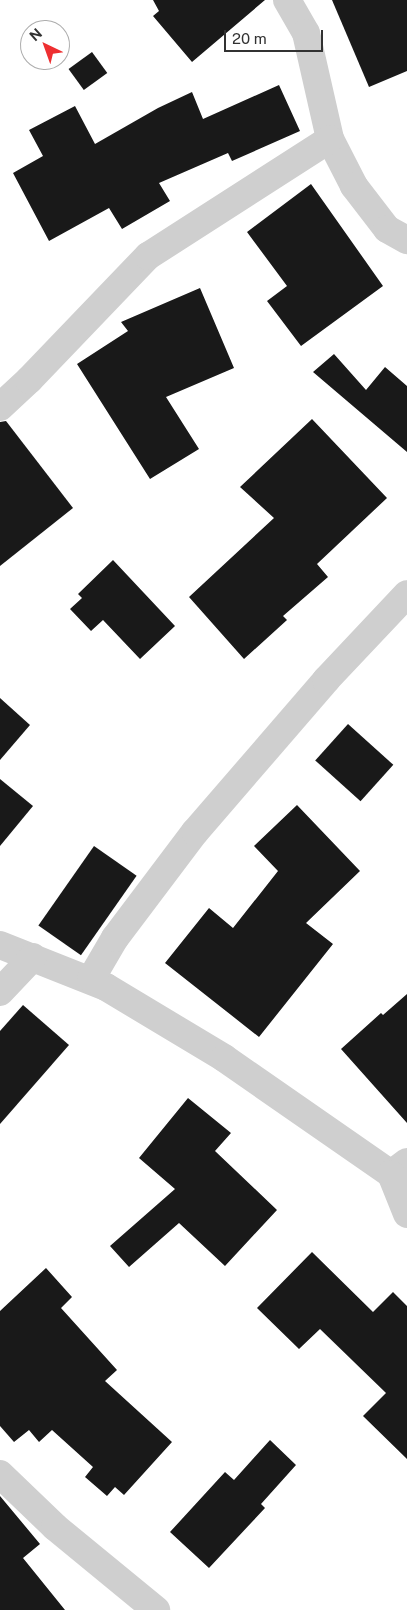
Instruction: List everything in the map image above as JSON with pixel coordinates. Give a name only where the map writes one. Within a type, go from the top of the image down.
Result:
[{"type":"street","points":[[287,0],[306,34],[330,140],[354,186],[387,229],[407,240]]},
{"type":"street","points":[[2,403],[148,256],[330,140]]},
{"type":"street","points":[[91,979],[115,938],[195,832],[326,680],[407,594]]},
{"type":"street","points":[[0,945],[91,979],[224,1058],[399,1168],[407,1214]]},
{"type":"street","points":[[0,992],[33,957]]},
{"type":"street","points":[[0,1474],[56,1527],[156,1610]]},
{"type":"building","points":[[153,0],[265,0],[192,62],[153,16],[159,11]]},
{"type":"building","points":[[332,0],[407,0],[407,71],[369,87]]},
{"type":"building","points":[[92,52],[107,73],[84,90],[69,70]]},
{"type":"building","points":[[279,85],[300,131],[232,161],[228,153],[159,183],[170,201],[122,229],[109,208],[49,241],[13,173],[43,156],[29,130],[75,106],[95,144],[158,108],[192,92],[203,119]]},
{"type":"building","points":[[311,184],[383,286],[301,346],[267,301],[287,286],[247,232]]},
{"type":"building","points":[[200,288],[234,368],[166,397],[199,449],[150,479],[77,364],[128,331],[121,322]]},
{"type":"building","points":[[334,354],[366,390],[385,367],[407,386],[407,452],[313,372]]},
{"type":"building","points":[[312,419],[387,498],[317,564],[328,577],[283,616],[287,620],[244,659],[189,597],[274,518],[240,487]]},
{"type":"building","points":[[6,421],[73,508],[0,566],[0,422]]},
{"type":"building","points":[[113,560],[175,626],[140,659],[103,620],[91,631],[70,609],[82,598],[78,594]]},
{"type":"building","points":[[0,698],[30,725],[0,760]]},
{"type":"building","points":[[348,724],[393,765],[361,801],[315,760]]},
{"type":"building","points":[[0,779],[33,806],[0,846]]},
{"type":"building","points":[[297,805],[360,871],[306,923],[333,944],[259,1037],[165,963],[209,908],[233,928],[278,871],[254,846]]},
{"type":"building","points":[[94,846],[137,876],[81,955],[38,925]]},
{"type":"building","points":[[407,994],[407,1123],[341,1049],[381,1013],[383,1015]]},
{"type":"building","points":[[23,1005],[69,1045],[0,1124],[0,1031]]},
{"type":"building","points":[[188,1098],[231,1133],[215,1151],[277,1210],[225,1266],[179,1223],[129,1267],[110,1246],[175,1189],[139,1158]]},
{"type":"building","points":[[312,1252],[373,1312],[393,1292],[407,1306],[407,1459],[363,1416],[386,1393],[320,1329],[299,1349],[257,1308]]},
{"type":"building","points":[[46,1268],[72,1297],[61,1308],[117,1370],[105,1381],[172,1442],[124,1495],[115,1487],[107,1496],[85,1477],[93,1467],[52,1430],[39,1442],[29,1430],[14,1442],[0,1426],[0,1311]]},
{"type":"building","points":[[270,1440],[296,1465],[261,1504],[265,1508],[209,1568],[170,1532],[225,1472],[234,1480]]},
{"type":"building","points":[[0,1496],[40,1544],[23,1558],[65,1610],[0,1610]]}]
